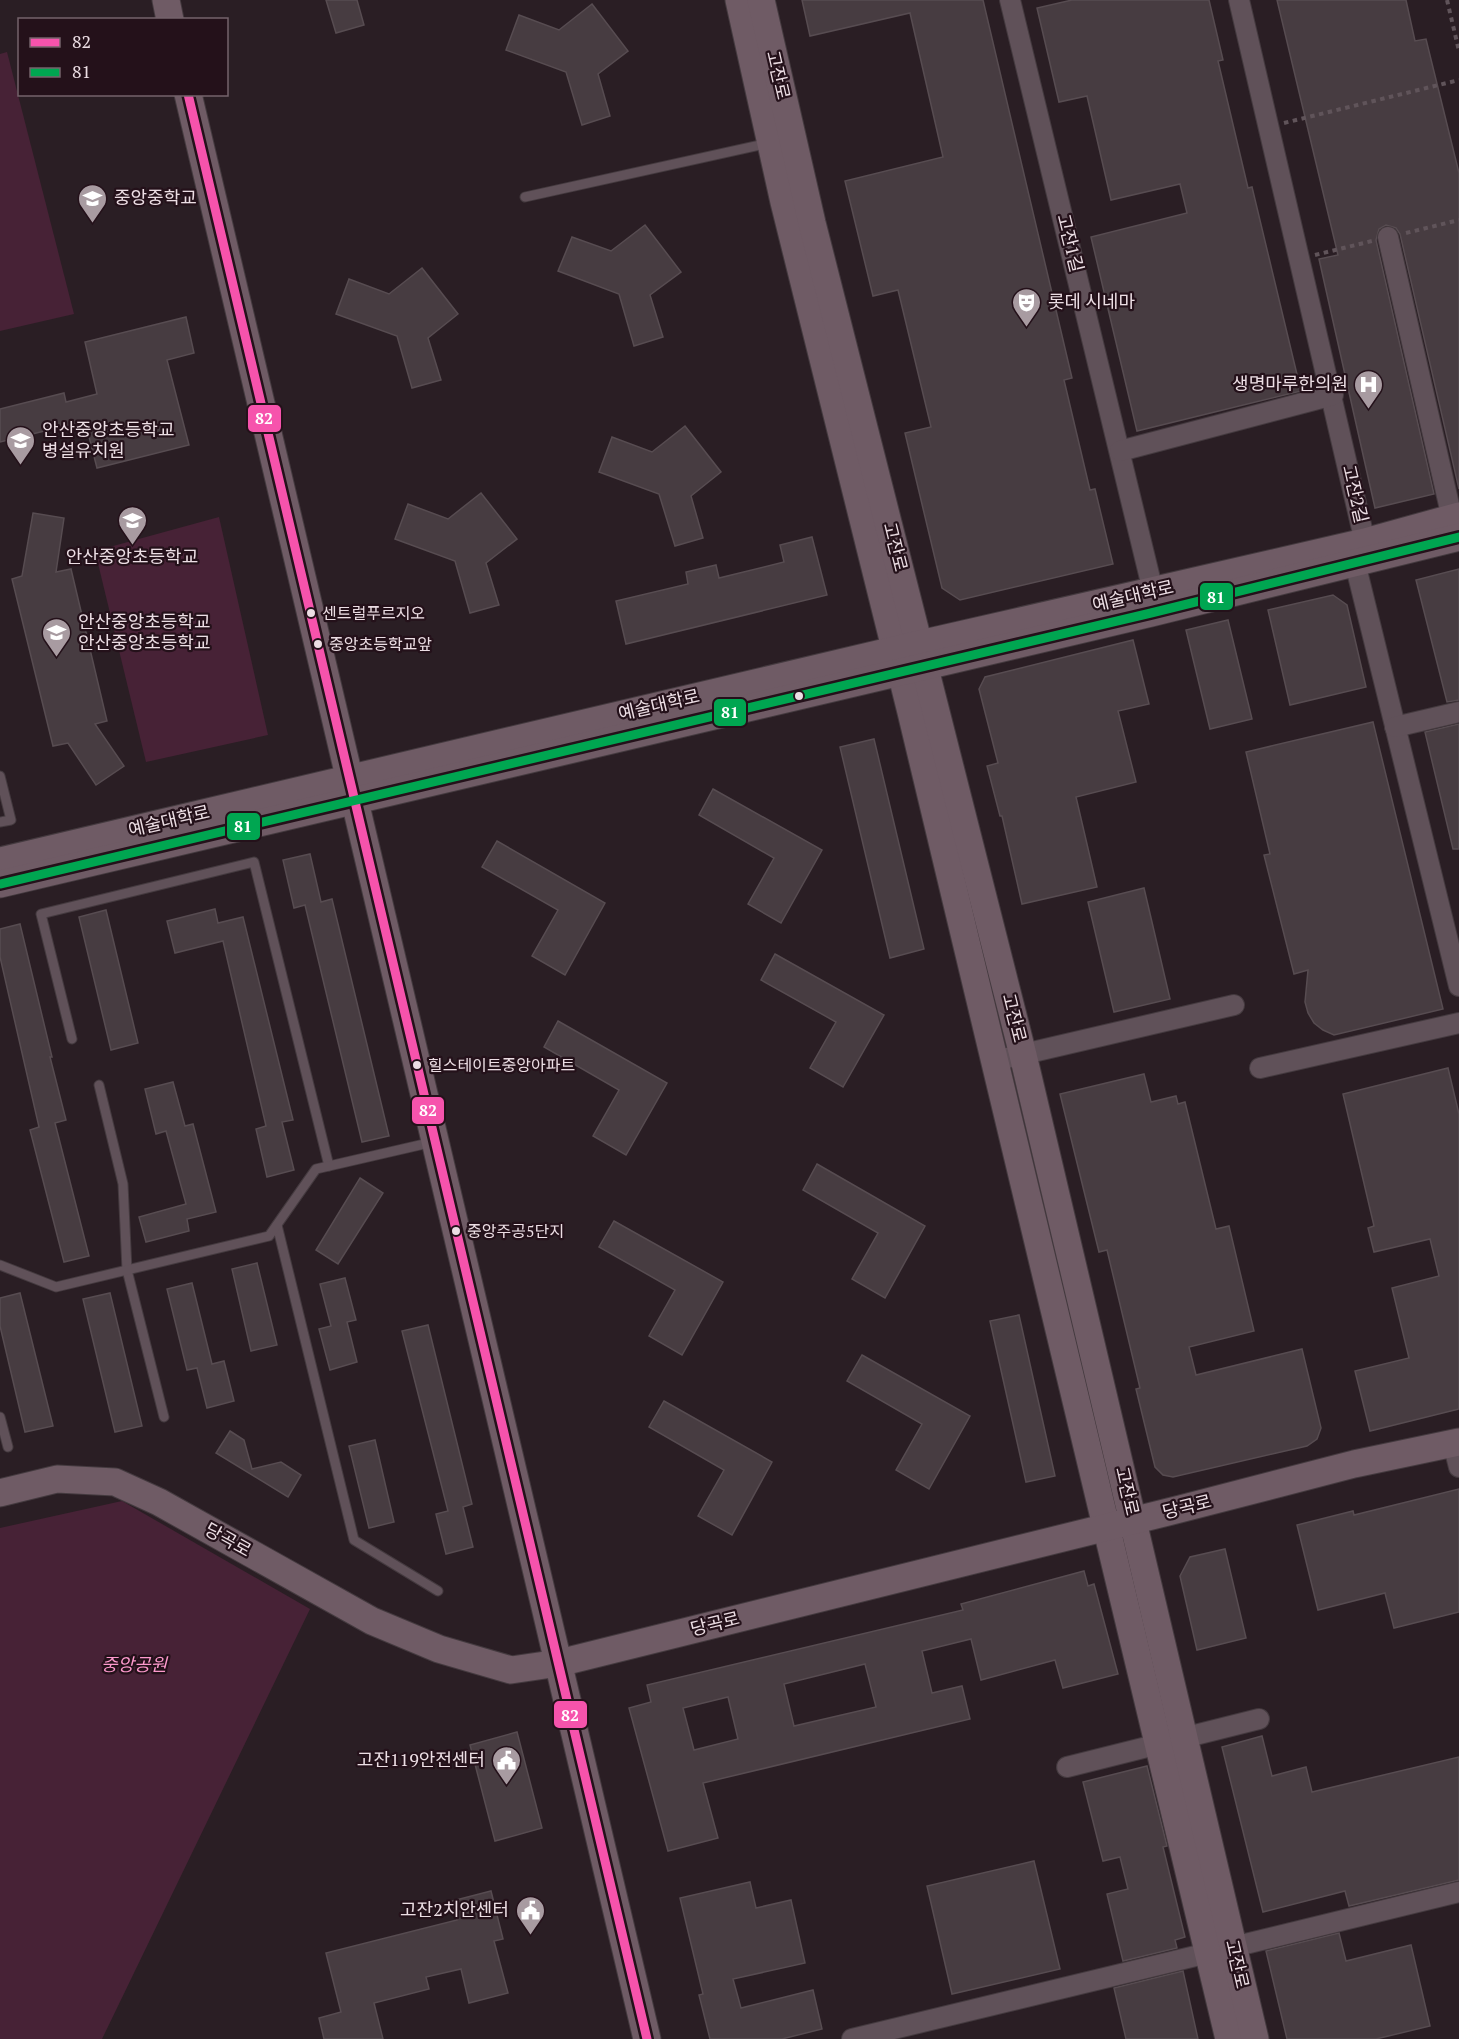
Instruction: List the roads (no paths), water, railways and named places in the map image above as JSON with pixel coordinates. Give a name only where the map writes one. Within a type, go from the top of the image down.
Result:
[{"type":"street","points":[[166,0],[170,18]]},
{"type":"street","name":"고잔로","points":[[739,0],[781,140],[815,235],[910,658],[994,1061],[1158,1744],[1221,1950],[1255,2039]]},
{"type":"street","name":"고잔로","points":[[761,0],[781,140]]},
{"type":"street","name":"고잔1길","points":[[1010,0],[1153,591]]},
{"type":"street","name":"고잔2길","points":[[1239,0],[1333,395],[1360,552],[1395,727],[1459,986]]},
{"type":"street","points":[[188,96],[647,2039]]},
{"type":"street","points":[[1388,237],[1457,524]]},
{"type":"street","points":[[1120,451],[1333,395]]},
{"type":"street","name":"예술대학로","points":[[0,884],[352,790],[1360,552],[1457,524]]},
{"type":"street","name":"예술대학로","points":[[910,658],[1153,591],[1360,552]]},
{"type":"street","name":"고잔로","points":[[910,658],[938,721],[1023,1055],[1185,1738],[1221,1950],[1229,2039]]},
{"type":"street","points":[[1395,727],[1459,712]]},
{"type":"street","name":"예술대학로","points":[[0,861],[352,790]]},
{"type":"street","points":[[994,1061],[1234,1005]]},
{"type":"street","points":[[1260,1068],[1459,1023]]},
{"type":"street","name":"당곡로","points":[[0,1492],[57,1479],[116,1482],[159,1502],[372,1621],[439,1649],[511,1670],[559,1663],[1354,1464],[1457,1450]]},
{"type":"street","points":[[1067,1767],[1259,1719]]},
{"type":"street","points":[[852,2039],[1459,1892]]},
{"type":"lane","points":[[525,197],[781,140]]},
{"type":"lane","points":[[0,777],[11,820],[0,822]]},
{"type":"lane","points":[[72,1039],[41,914],[254,862],[329,1166]]},
{"type":"lane","points":[[99,1085],[123,1184],[127,1270],[164,1417]]},
{"type":"lane","points":[[0,1265],[56,1287],[269,1236],[316,1169],[435,1142]]},
{"type":"lane","points":[[277,1225],[354,1540],[438,1591]]},
{"type":"lane","points":[[0,1417],[8,1447]]},
{"type":"place","name":"중앙중학교","points":[[93,224]]},
{"type":"place","name":"롯데 시네마","points":[[1027,328]]},
{"type":"place","name":"생명마루한의원","points":[[1369,410]]},
{"type":"place","name":"안산중앙초등학교 병설유치원","points":[[21,466]]},
{"type":"place","name":"안산중앙초등학교","points":[[132,546]]},
{"type":"place","name":"센트럴푸르지오","points":[[311,613]]},
{"type":"place","name":"중앙초등학교앞","points":[[318,644]]},
{"type":"place","name":"안산중앙초등학교 안산중앙초등학교","points":[[57,658]]},
{"type":"place","name":"힐스테이트중앙아파트","points":[[417,1065]]},
{"type":"place","name":"중앙주공5단지","points":[[456,1231]]},
{"type":"place","name":"고잔119안전센터","points":[[506,1786]]},
{"type":"place","name":"고잔2치안센터","points":[[530,1936]]},
{"type":"park label","name":"중앙공원","points":[[134,1665]]}]
